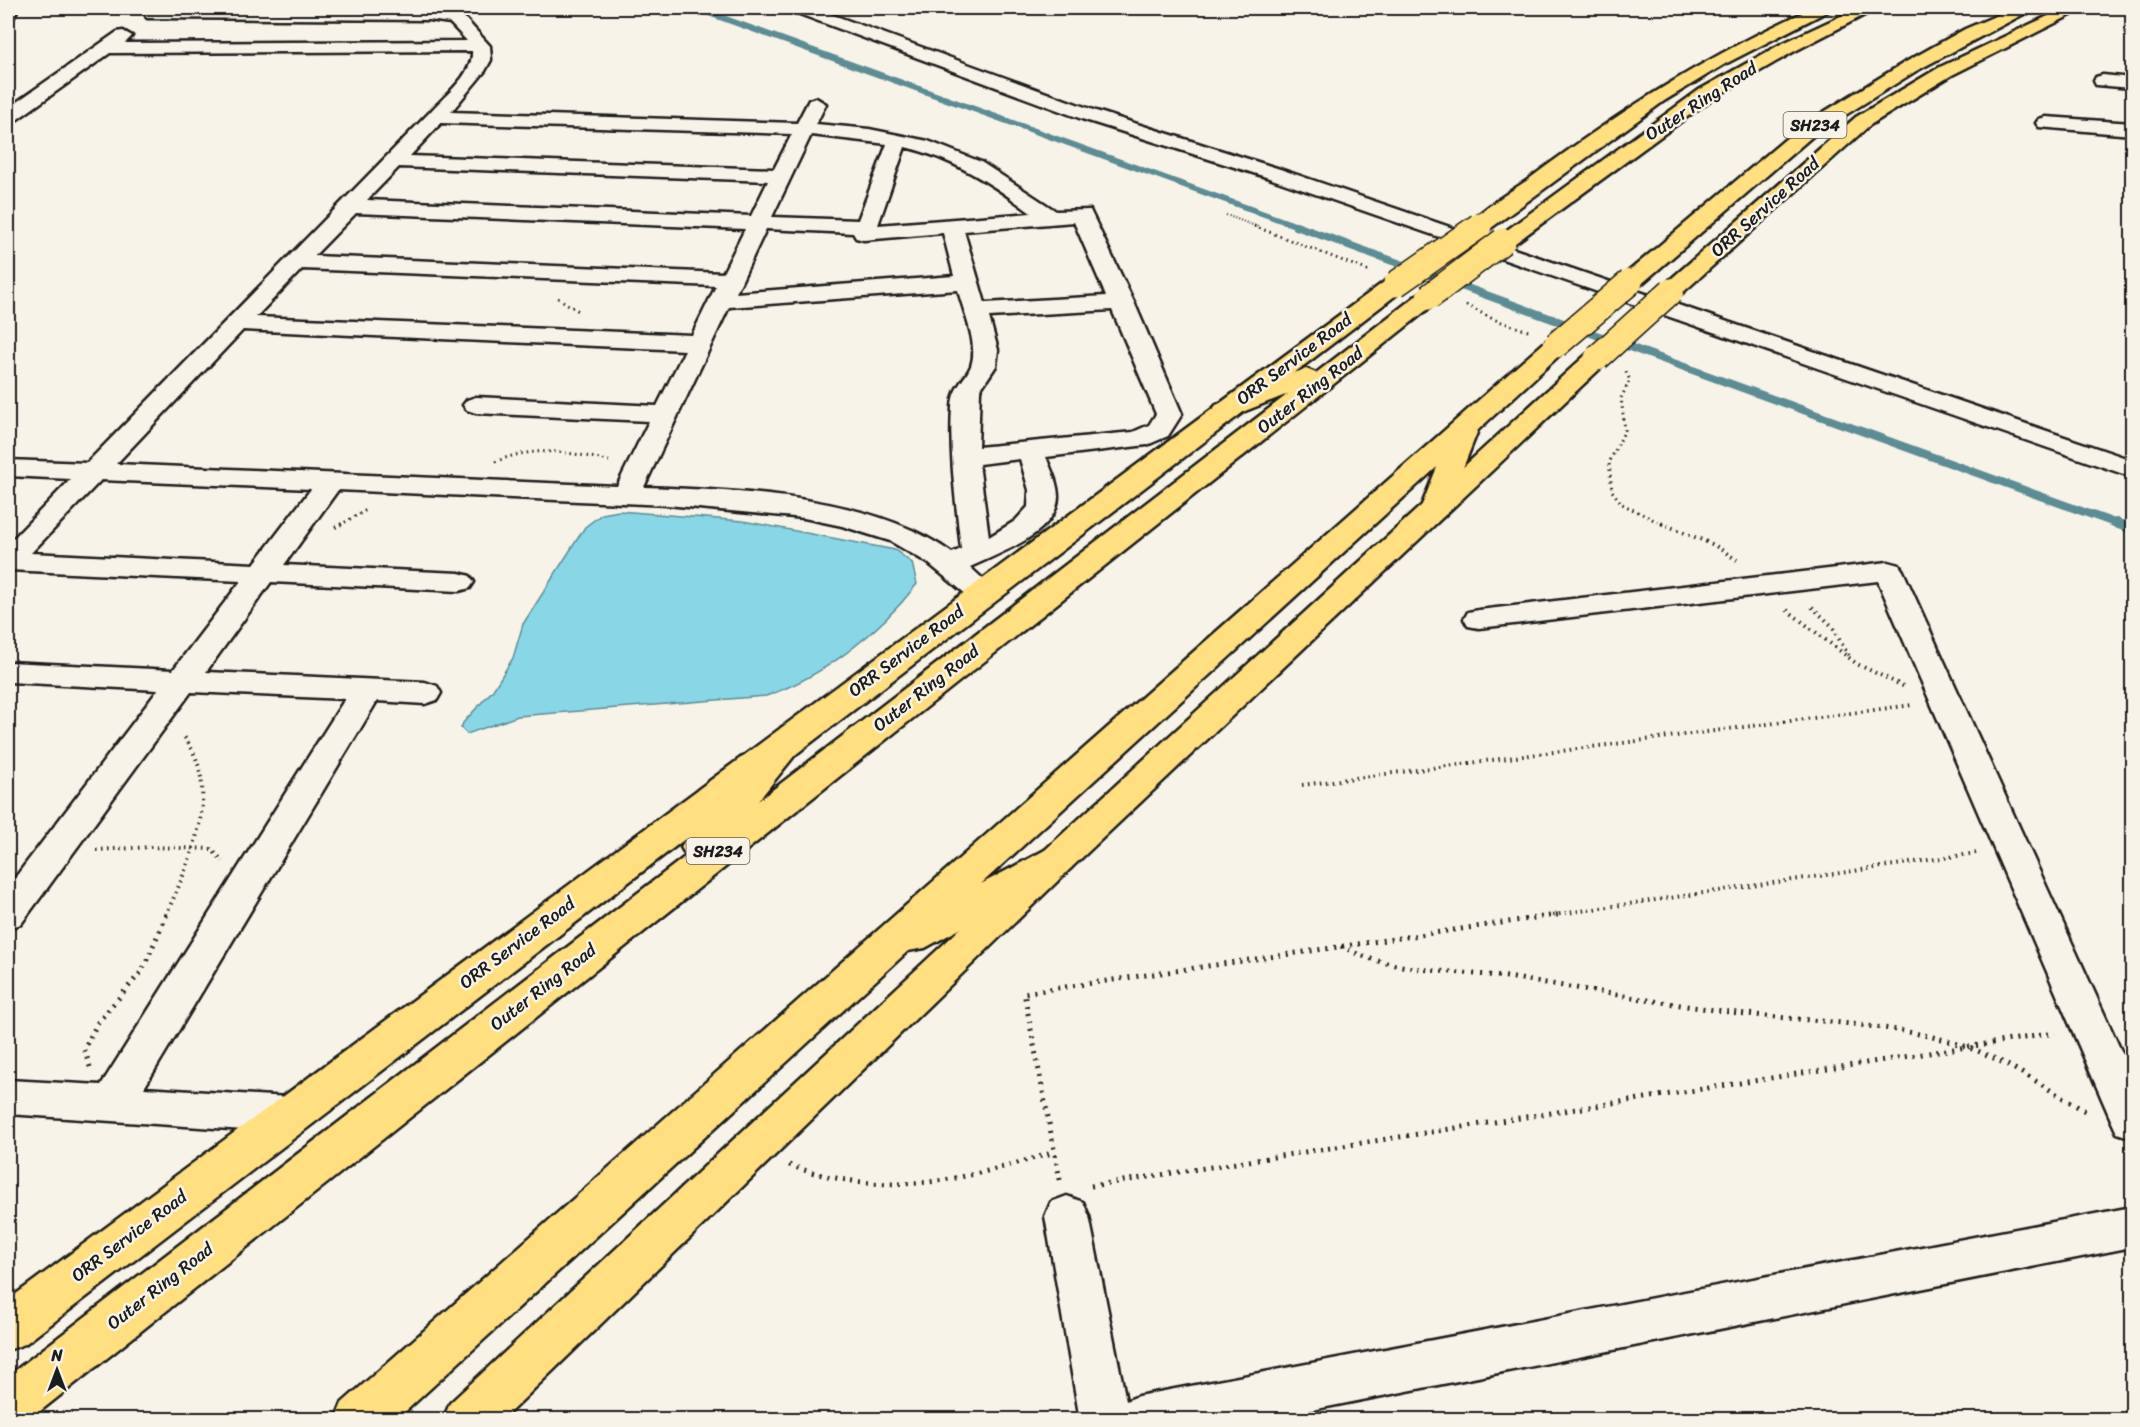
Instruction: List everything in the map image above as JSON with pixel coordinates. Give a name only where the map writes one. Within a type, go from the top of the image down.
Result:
[{"type":"main road","name":"ORR Service Road","points":[[8,1329],[1225,411],[1384,278],[1479,226],[1612,128],[1684,80],[1769,34],[1826,8]]},
{"type":"main road","name":"Outer Ring Road","points":[[8,1406],[1347,360],[1444,299],[1503,242],[1706,94],[1787,48],[1870,8]]},
{"type":"main road","name":"SH234","points":[[359,1419],[1468,423],[1548,340],[1630,282],[1808,129],[1971,33],[2027,8]]},
{"type":"main road","name":"ORR Service Road","points":[[467,1419],[1058,859],[1434,510],[1609,362],[1671,291],[1863,121],[1946,71],[2077,8]]},
{"type":"main road","points":[[1225,411],[1347,360]]},
{"type":"main road","points":[[1434,510],[1468,423]]},
{"type":"main road","points":[[656,899],[794,735]]},
{"type":"main road","points":[[866,963],[1058,859]]},
{"type":"street","points":[[8,13],[9,8]]},
{"type":"street","points":[[800,8],[1089,115],[1284,177],[2133,469]]},
{"type":"street","points":[[8,117],[147,18],[446,17],[454,18],[481,46],[482,60],[476,71],[436,117],[8,560]]},
{"type":"street","points":[[106,48],[227,50],[481,46]]},
{"type":"street","points":[[2103,81],[2133,83]]},
{"type":"street","points":[[626,496],[816,104]]},
{"type":"street","points":[[436,117],[804,129],[898,140],[938,151],[977,168],[1008,184],[1052,218]]},
{"type":"street","points":[[2046,123],[2133,129]]},
{"type":"street","points":[[898,140],[864,233],[1082,215],[1167,404],[1168,420],[1159,430],[1138,439],[965,457]]},
{"type":"street","points":[[393,161],[782,174]]},
{"type":"street","points":[[349,206],[867,227]]},
{"type":"street","points":[[952,226],[986,350],[983,366],[967,390],[965,457],[976,552]]},
{"type":"street","points":[[295,262],[726,290],[968,282]]},
{"type":"street","points":[[977,311],[1122,303]]},
{"type":"street","points":[[237,323],[700,344]]},
{"type":"street","points":[[476,405],[666,414]]},
{"type":"street","points":[[949,565],[1027,527],[1042,509],[1044,497],[1031,451]]},
{"type":"street","points":[[8,468],[626,496],[742,503],[824,513],[890,530],[915,542],[949,565],[983,593]]},
{"type":"street","points":[[8,914],[330,482]]},
{"type":"street","points":[[8,560],[459,582]]},
{"type":"street","points":[[1479,619],[1888,571],[2133,1120]]},
{"type":"street","points":[[8,672],[425,693]]},
{"type":"street","points":[[103,1091],[247,885],[368,690]]},
{"type":"street","points":[[8,1097],[103,1091],[289,1115]]},
{"type":"street","points":[[1064,1203],[1105,1419]]},
{"type":"street","points":[[1138,1419],[2133,1227]]},
{"type":"path","points":[[1226,215],[1384,278]]},
{"type":"path","points":[[1444,299],[1548,340]]},
{"type":"path","points":[[1609,362],[1630,380],[1622,398],[1625,430],[1608,463],[1612,491],[1622,504],[1714,545],[1742,564],[1773,598],[1840,652],[1887,681],[1946,701]]},
{"type":"path","points":[[282,546],[354,519],[379,501],[419,486]]},
{"type":"path","points":[[1302,785],[1946,701]]},
{"type":"path","points":[[103,1091],[84,1049],[98,1022],[142,971],[169,914],[194,847],[204,788],[190,744],[161,709]]},
{"type":"path","points":[[56,850],[194,847],[212,849],[234,876],[247,885]]},
{"type":"path","points":[[2011,848],[1024,993],[1064,1203],[2091,1027]]},
{"type":"path","points":[[1341,946],[1359,956],[1399,965],[1472,972],[1746,1014],[1863,1026],[1966,1047],[2044,1085],[2095,1116]]},
{"type":"path","points":[[752,1149],[795,1167],[827,1176],[879,1184],[940,1182],[1002,1168],[1054,1152]]},
{"type":"water","points":[[619,511],[743,521],[895,550],[912,563],[917,584],[886,619],[849,651],[809,677],[766,696],[518,716],[467,734],[461,728],[463,723],[493,690],[513,658],[523,624],[585,527],[602,514]]},
{"type":"waterway","points":[[695,8],[1300,227]]},
{"type":"waterway","points":[[1296,226],[2120,525]]},
{"type":"waterway","points":[[2116,523],[2132,529]]}]
